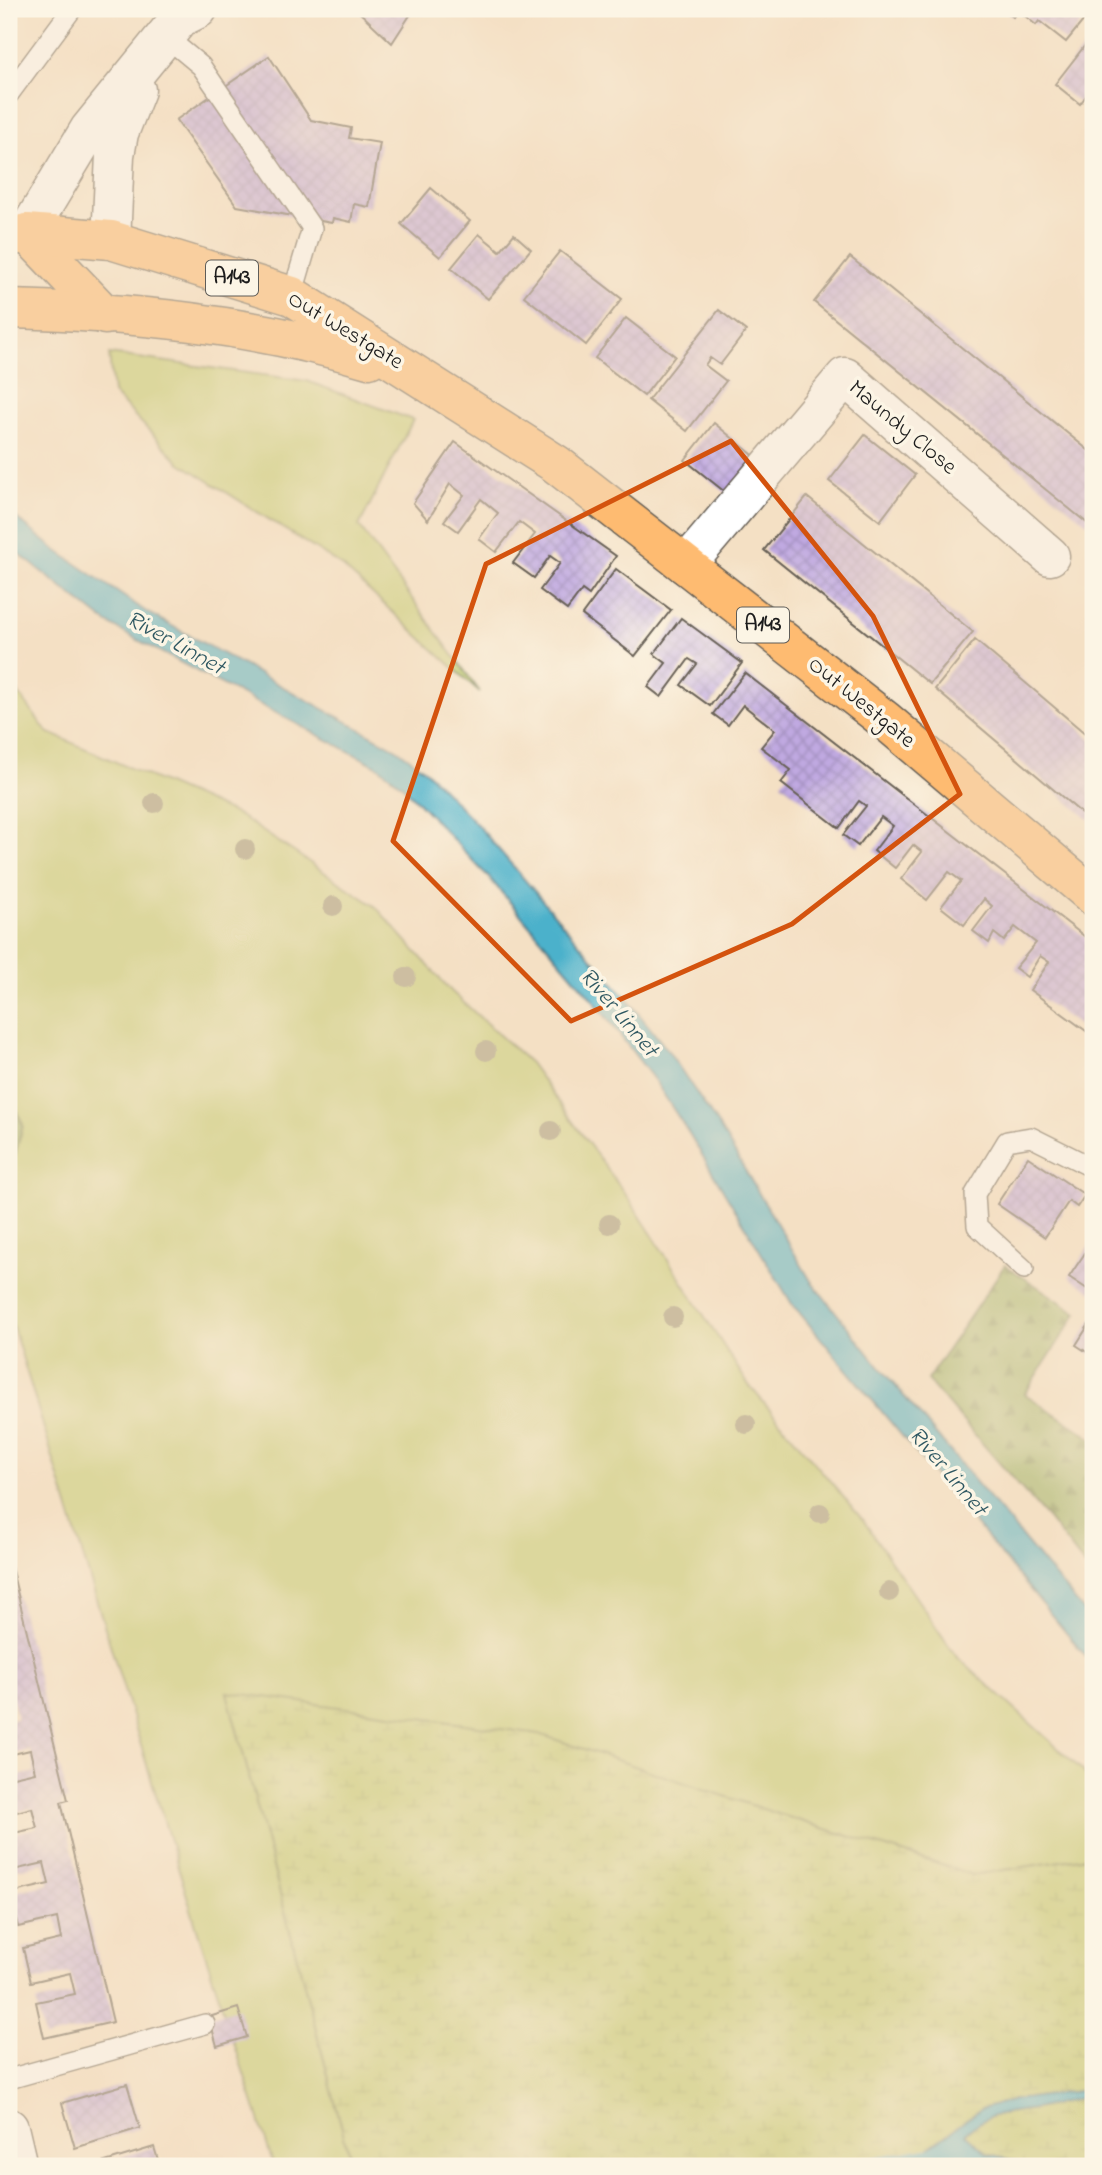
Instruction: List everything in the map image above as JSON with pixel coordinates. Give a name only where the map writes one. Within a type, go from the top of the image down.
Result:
[{"type":"main road","name":"Out Westgate","points":[[18,235],[111,240],[292,296],[556,464],[885,720],[1093,896]]},
{"type":"main road","points":[[18,235],[106,315]]},
{"type":"main road","points":[[16,309],[67,278],[111,240]]},
{"type":"main road","name":"Out Westgate","points":[[16,309],[133,315],[249,329],[324,345],[418,374]]},
{"type":"street","points":[[18,235],[89,130],[171,25]]},
{"type":"street","points":[[111,240],[118,132],[171,25]]},
{"type":"street","name":"Maundy Close","points":[[686,565],[845,377],[1050,556]]},
{"type":"street","points":[[9,2127],[18,2166]]},
{"type":"lane","points":[[9,94],[72,9]]},
{"type":"lane","points":[[171,25],[312,228],[292,296]]},
{"type":"lane","points":[[1024,1269],[977,1226],[975,1194],[1007,1141],[1031,1137],[1093,1168]]},
{"type":"lane","points":[[9,2079],[205,2024]]},
{"type":"highlighted area","points":[[731,441],[873,616],[960,794],[792,924],[571,1021],[393,841],[486,564]]},
{"type":"green space","points":[[109,354],[307,381],[413,420],[359,526],[480,692],[342,566],[179,462],[113,393]]},
{"type":"green space","points":[[9,680],[47,732],[238,815],[375,906],[451,991],[530,1063],[631,1202],[748,1384],[863,1520],[956,1656],[1082,1770],[1093,1786],[1093,1856],[973,1875],[781,1815],[227,1692],[352,2166],[274,2166],[198,1932],[9,1314],[9,1177],[23,1125],[9,1092]]},
{"type":"green space","points":[[9,1092],[23,1125],[9,1177]]},
{"type":"green space","points":[[1005,1265],[1077,1313],[1025,1394],[1093,1439],[1093,1473],[1087,1482],[1089,1499],[1093,1502],[1093,1576],[1048,1519],[927,1380]]},
{"type":"green space","points":[[227,1692],[539,1734],[781,1815],[973,1875],[1093,1856],[1093,2166],[352,2166]]},
{"type":"water","name":"River Linnet","points":[[9,512],[53,548],[148,613],[397,749],[426,771],[481,829],[669,1052],[720,1128],[811,1281],[1093,1622],[1093,1665],[792,1304],[655,1081],[593,1000],[492,881],[403,786],[379,767],[103,620],[9,546]]},
{"type":"water","points":[[1093,2089],[1093,2095],[991,2117],[965,2134],[987,2153],[1032,2166],[996,2166],[954,2156],[935,2161],[923,2152],[981,2109],[1014,2100]]},
{"type":"building","points":[[356,9],[414,9],[392,43]]},
{"type":"building","points":[[1003,9],[1093,9],[1066,42],[1039,21],[1036,25],[1018,10],[1013,17]]},
{"type":"building","points":[[1093,35],[1093,86],[1080,104],[1055,84]]},
{"type":"building","points":[[269,56],[311,120],[351,128],[349,138],[380,143],[369,207],[354,204],[351,222],[333,218],[332,223],[237,206],[176,120]]},
{"type":"building","points":[[431,188],[470,221],[440,257],[401,224]]},
{"type":"building","points":[[479,234],[500,251],[514,234],[531,249],[488,299],[451,268]]},
{"type":"building","points":[[560,251],[622,299],[586,345],[524,296]]},
{"type":"building","points":[[850,257],[1093,454],[1093,515],[1087,523],[814,302]]},
{"type":"building","points":[[719,310],[746,331],[720,365],[710,358],[705,365],[726,381],[687,431],[648,400]]},
{"type":"building","points":[[626,318],[675,356],[644,396],[595,358]]},
{"type":"building","points":[[714,423],[764,464],[735,500],[685,460]]},
{"type":"building","points":[[865,435],[915,475],[880,521],[829,481]]},
{"type":"building","points":[[455,442],[616,556],[589,595],[582,590],[567,610],[540,590],[560,563],[550,556],[534,578],[513,563],[535,534],[519,522],[496,552],[479,539],[498,513],[481,499],[458,531],[444,521],[464,495],[450,484],[428,520],[413,503]]},
{"type":"building","points":[[807,497],[973,632],[930,684],[764,550]]},
{"type":"building","points":[[616,569],[671,610],[635,656],[582,615]]},
{"type":"building","points":[[681,618],[742,663],[710,706],[681,685],[697,664],[689,659],[661,697],[648,687],[666,663],[654,654]]},
{"type":"building","points":[[975,640],[1093,740],[1093,823],[935,689]]},
{"type":"building","points":[[745,673],[1093,943],[1093,1036],[1030,990],[1049,962],[1040,956],[1027,977],[1015,968],[1036,943],[1015,927],[1004,941],[994,933],[989,943],[973,931],[992,906],[984,899],[964,925],[941,907],[961,881],[949,872],[927,900],[901,879],[922,852],[913,845],[895,868],[874,851],[893,826],[881,817],[858,846],[843,835],[866,806],[859,801],[839,828],[781,783],[791,770],[761,747],[775,730],[743,705],[728,725],[713,714]]},
{"type":"building","points":[[1028,1157],[1085,1195],[1077,1207],[1069,1201],[1045,1237],[997,1204]]},
{"type":"building","points":[[1093,1241],[1093,1293],[1069,1277]]},
{"type":"building","points":[[1093,1318],[1093,1356],[1076,1345]]},
{"type":"building","points":[[9,1558],[68,1800],[61,1802],[113,2022],[44,2038],[36,2002],[75,1994],[70,1973],[31,1982],[23,1948],[61,1939],[57,1918],[18,1927],[10,1893],[49,1884],[44,1863],[9,1871],[9,1834],[37,1828],[32,1808],[9,1814],[9,1778],[35,1772],[30,1750],[9,1755],[9,1720],[17,1718],[12,1697],[9,1697]]},
{"type":"building","points":[[238,2008],[247,2037],[217,2046],[209,2017]]},
{"type":"building","points":[[127,2084],[140,2128],[75,2148],[62,2103]]},
{"type":"building","points":[[154,2147],[160,2166],[92,2166]]},
{"type":"building","points":[[181,2160],[183,2166],[162,2166]]},
{"type":"waterway","points":[[848,2166],[933,2152],[937,2149]]}]
